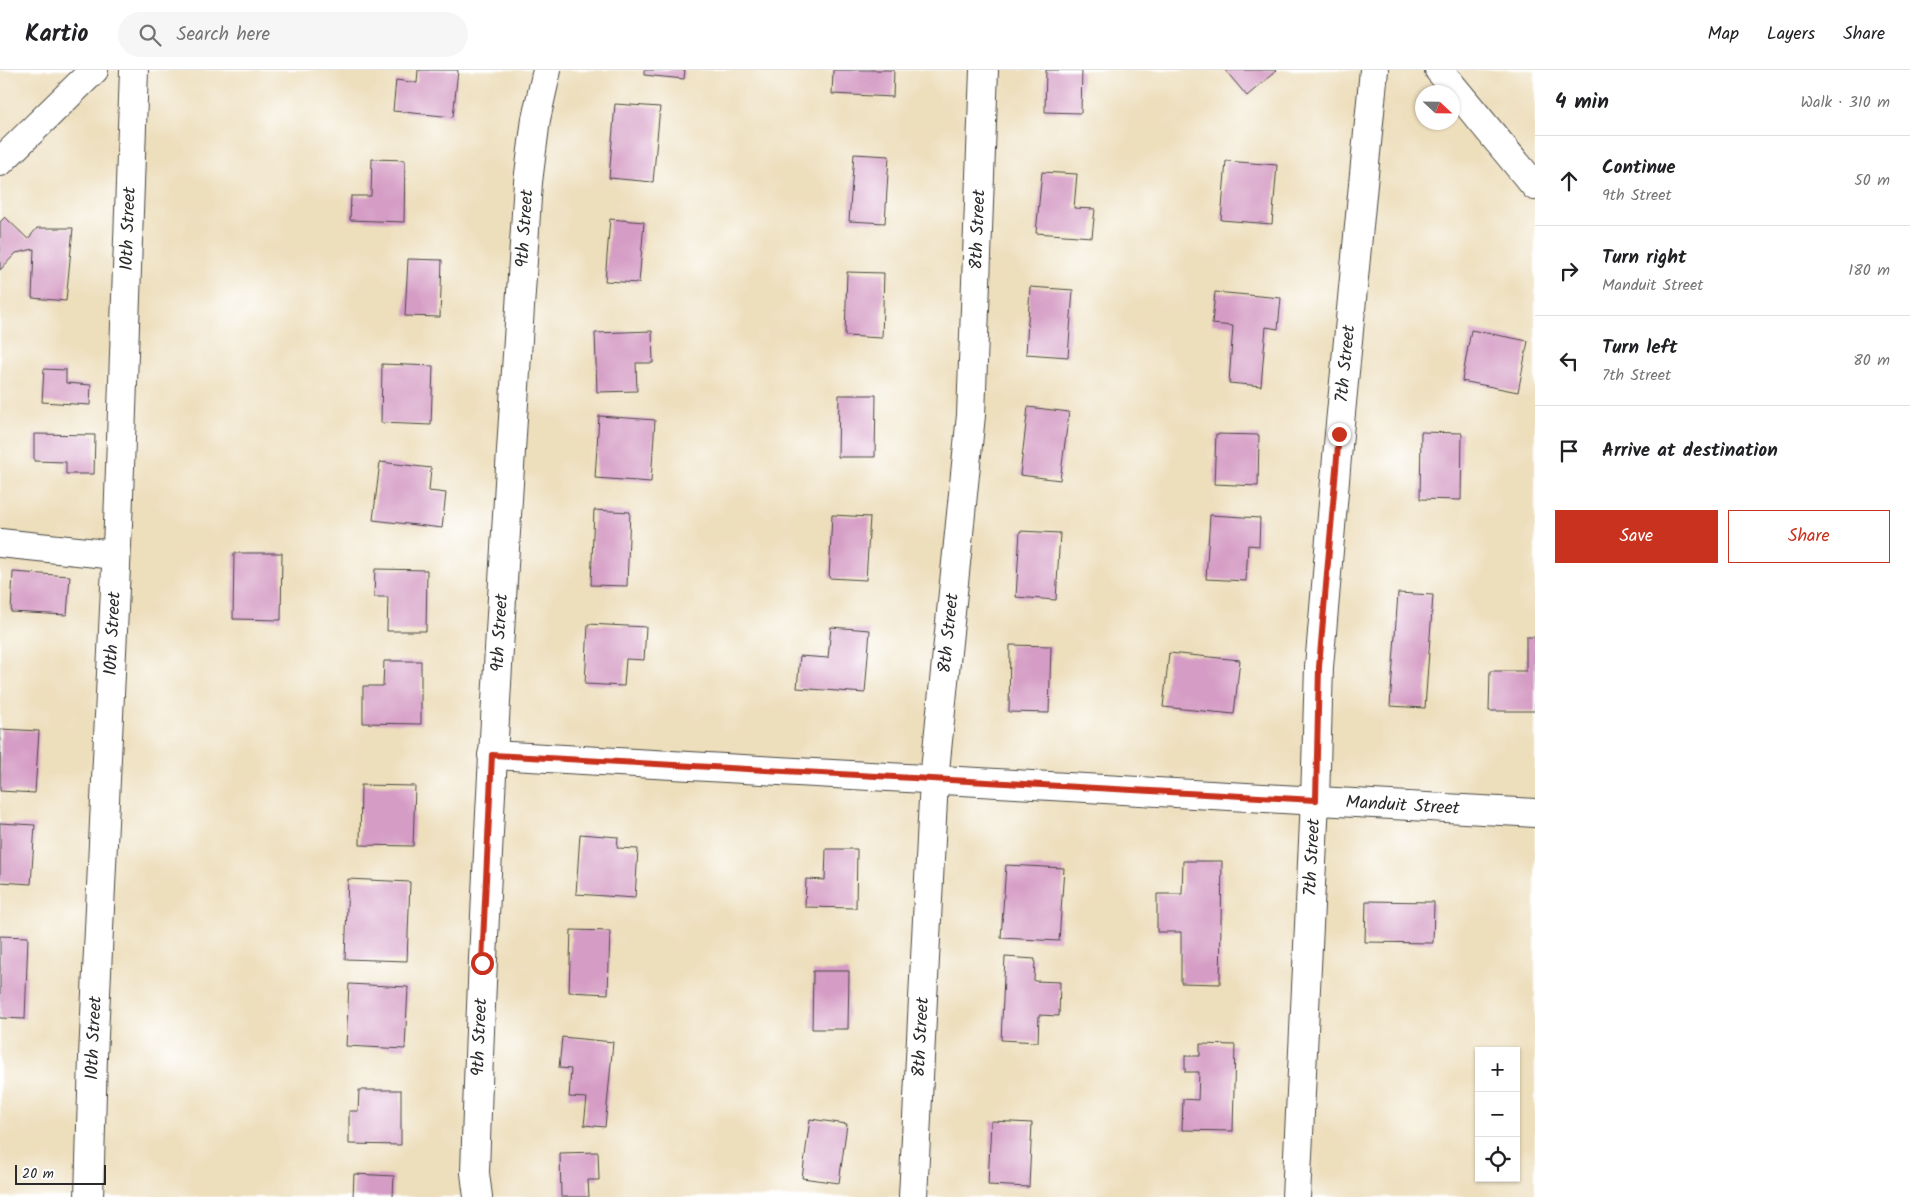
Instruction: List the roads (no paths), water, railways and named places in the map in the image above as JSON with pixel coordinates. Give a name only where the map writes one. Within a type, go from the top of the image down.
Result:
[{"type":"street","points":[[0,162],[94,70]]},
{"type":"street","name":"10th Street","points":[[89,1197],[93,1057],[116,556],[134,70]]},
{"type":"street","name":"9th Street","points":[[478,1197],[476,1173],[482,963],[492,755],[528,182],[538,107],[547,70]]},
{"type":"street","name":"8th Street","points":[[913,1197],[934,780],[971,415],[984,70]]},
{"type":"street","name":"7th Street","points":[[1296,1197],[1316,800],[1320,658],[1339,434],[1374,70]]},
{"type":"street","points":[[1439,70],[1535,186]]},
{"type":"street","points":[[0,543],[116,556]]},
{"type":"street","name":"Manduit Street","points":[[492,755],[1535,813]]}]
